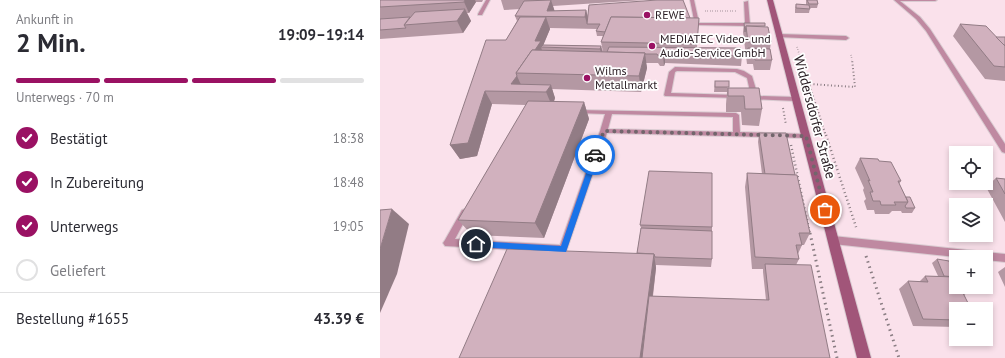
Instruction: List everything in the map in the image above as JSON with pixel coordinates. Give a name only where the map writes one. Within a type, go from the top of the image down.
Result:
[{"type":"main road","name":"Widdersdorfer Straße","points":[[770,0],[864,358]]},
{"type":"lane","points":[[480,14],[488,0]]},
{"type":"lane","points":[[692,0],[697,24],[748,25],[746,2]]},
{"type":"lane","points":[[897,0],[935,0]]},
{"type":"lane","points":[[897,0],[918,18],[928,30],[1005,150]]},
{"type":"lane","points":[[779,36],[846,38]]},
{"type":"lane","points":[[755,98],[750,77],[735,70],[675,70],[672,72],[667,95],[671,96],[796,99]]},
{"type":"lane","points":[[571,112],[736,116],[737,134]]},
{"type":"lane","points":[[471,203],[448,243],[563,249],[604,131],[609,112]]},
{"type":"lane","points":[[604,131],[806,136]]},
{"type":"lane","points":[[833,240],[1005,258]]},
{"type":"path","points":[[694,11],[746,12]]},
{"type":"path","points":[[794,36],[899,358]]},
{"type":"path","points":[[810,84],[855,87],[851,55]]},
{"type":"path","points":[[780,98],[837,358]]},
{"type":"shaded area","points":[[380,0],[1005,0],[1005,358],[380,358]]},
{"type":"building","points":[[380,0],[465,0],[464,2],[380,7]]},
{"type":"building","points":[[551,0],[547,11],[586,10],[585,17],[515,16],[524,1]]},
{"type":"building","points":[[657,0],[683,0],[690,18],[611,17],[605,32],[596,31],[600,24],[587,24],[589,5]]},
{"type":"building","points":[[807,0],[817,0],[818,4],[809,4]]},
{"type":"building","points":[[796,4],[809,5],[810,9],[796,8]]},
{"type":"building","points":[[465,9],[457,21],[404,25],[415,12]]},
{"type":"building","points":[[410,17],[404,25],[406,28],[380,30],[380,19]]},
{"type":"building","points":[[520,17],[546,17],[535,41],[541,41],[535,50],[532,50],[516,73],[517,76],[511,84],[551,85],[546,92],[485,91],[468,143],[450,145],[486,40],[506,40]]},
{"type":"building","points":[[611,17],[699,18],[697,44],[601,42]]},
{"type":"building","points":[[744,23],[765,23],[765,26],[746,26],[745,32]]},
{"type":"building","points":[[960,24],[986,26],[1005,46],[1005,67],[994,66]]},
{"type":"building","points":[[746,26],[768,27],[771,42],[748,42]]},
{"type":"building","points":[[996,37],[1005,37],[1005,45],[1004,45]]},
{"type":"building","points":[[543,45],[601,46],[600,49],[541,47]]},
{"type":"building","points":[[609,47],[741,48],[742,56],[665,54],[659,57],[657,54],[607,52]]},
{"type":"building","points":[[748,48],[770,49],[772,60],[755,60],[754,54],[748,54]]},
{"type":"building","points":[[532,50],[645,53],[639,76],[516,73]]},
{"type":"building","points":[[715,81],[729,81],[729,87],[715,87]]},
{"type":"building","points":[[728,88],[759,88],[762,109],[745,109],[744,96],[728,96]]},
{"type":"building","points":[[528,101],[584,102],[535,223],[458,220]]},
{"type":"building","points":[[759,133],[786,133],[795,175],[765,174]]},
{"type":"building","points":[[860,158],[878,159],[879,161],[891,162],[901,181],[898,181],[908,202],[894,202],[896,205],[881,205],[880,201],[873,201],[870,192],[873,192],[868,180],[870,181]]},
{"type":"building","points":[[649,171],[712,173],[712,227],[640,225]]},
{"type":"building","points":[[747,173],[797,175],[810,233],[799,233],[802,245],[796,245],[799,259],[755,257]]},
{"type":"building","points":[[996,178],[1005,179],[1005,194]]},
{"type":"building","points":[[906,197],[910,197],[915,208],[906,208],[905,206],[908,202]]},
{"type":"building","points":[[392,209],[380,249],[380,210]]},
{"type":"building","points":[[641,228],[712,231],[712,259],[655,257],[654,254],[637,253]]},
{"type":"building","points":[[507,249],[654,254],[640,358],[459,358]]},
{"type":"building","points":[[937,259],[949,261],[949,276],[944,276]]},
{"type":"building","points":[[765,264],[811,265],[830,358],[642,358],[649,296],[769,300]]},
{"type":"building","points":[[925,276],[949,277],[949,294],[964,294],[968,302],[949,302],[949,320],[923,319],[908,281],[928,282]]},
{"type":"way so far","points":[[595,155],[604,131],[806,136],[825,210]]},
{"type":"place","name":"REWE","points":[[647,15]]},
{"type":"place","name":"MEDIATEC Video- und Audio-Service GmbH","points":[[652,46]]},
{"type":"place","name":"Wilms Metallmarkt","points":[[587,78]]},
{"type":"route","points":[[476,244],[563,249],[595,155]]}]
